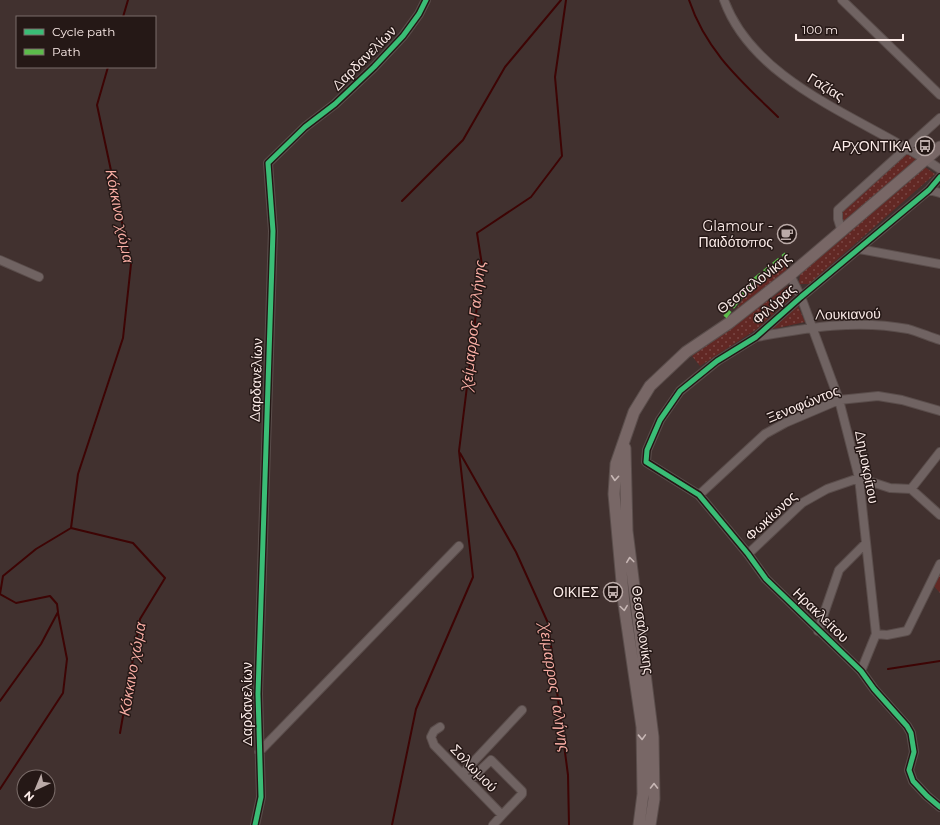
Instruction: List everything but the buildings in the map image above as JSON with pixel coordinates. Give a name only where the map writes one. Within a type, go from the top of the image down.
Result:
[{"type":"main road","name":"Θεσσαλονίκης","points":[[639,825],[643,794],[642,727],[624,604],[614,494],[616,464],[625,441],[628,425],[650,386],[686,352],[729,323],[790,275],[940,147]]},
{"type":"main road","name":"Θεσσαλονίκης","points":[[625,441],[627,531],[653,737],[654,799],[650,825]]},
{"type":"street","name":"Δαρδανελίων","points":[[256,825],[261,797],[258,694],[273,231],[268,163],[305,127],[335,104],[388,52],[407,31],[419,14],[424,0]]},
{"type":"street","name":"Γαζίας","points":[[724,0],[727,9],[747,42],[800,89],[907,148],[940,169]]},
{"type":"street","points":[[727,9],[732,0]]},
{"type":"street","points":[[842,0],[940,95]]},
{"type":"street","points":[[842,232],[838,219],[838,210],[940,118]]},
{"type":"street","name":"Φιλύρας","points":[[646,462],[647,450],[660,420],[680,392],[717,361],[756,337],[801,297],[929,190],[940,177]]},
{"type":"street","points":[[929,190],[940,193]]},
{"type":"street","points":[[859,249],[940,264]]},
{"type":"street","points":[[0,260],[39,277]]},
{"type":"street","name":"Δημοκρίτου","points":[[790,275],[801,297],[839,400],[859,478],[876,634],[861,671]]},
{"type":"street","name":"Λουκιανού","points":[[756,337],[812,327],[840,324],[888,326],[910,330],[940,340]]},
{"type":"street","name":"Ξενοφώντος","points":[[699,495],[765,434],[785,422],[839,400],[878,396],[902,400],[940,411]]},
{"type":"street","points":[[911,489],[940,452]]},
{"type":"street","name":"Ηρακλείτου","points":[[646,462],[699,495],[748,554],[766,579],[861,671],[874,689],[907,726],[911,733],[914,752],[909,770],[913,781],[940,807]]},
{"type":"street","points":[[859,478],[890,488],[911,489],[940,516]]},
{"type":"street","name":"Φωκίωνος","points":[[748,554],[802,503],[827,489],[859,478]]},
{"type":"street","points":[[818,631],[839,570],[865,544]]},
{"type":"street","points":[[259,752],[459,546]]},
{"type":"street","points":[[876,634],[907,631],[940,564]]},
{"type":"street","points":[[463,773],[522,710]]},
{"type":"street","name":"Σολωμού","points":[[440,727],[434,730],[431,737],[434,744],[502,815]]},
{"type":"street","points":[[469,781],[491,760],[523,792],[493,825]]},
{"type":"green space","points":[[907,153],[917,160],[843,223],[841,221],[842,210]]},
{"type":"green space","points":[[925,167],[935,174],[809,284],[799,284],[800,274]]},
{"type":"green space","points":[[783,260],[789,268],[788,270],[736,309],[755,283]]},
{"type":"green space","points":[[788,286],[794,295],[757,329],[700,366],[692,356]]},
{"type":"green space","points":[[797,304],[805,322],[768,330]]},
{"type":"green space","points":[[940,564],[940,593],[932,584]]},
{"type":"waterway","name":"Κόκκινο χώμα","points":[[123,16],[128,0]]},
{"type":"waterway","points":[[402,201],[463,140],[505,67],[561,0]]},
{"type":"waterway","name":"Χείμαρρος Γαλήνης","points":[[392,825],[416,709],[473,577],[459,451],[482,265],[477,233],[531,197],[562,156],[555,77],[566,0]]},
{"type":"waterway","points":[[689,0],[696,18],[715,50],[738,78],[778,117]]},
{"type":"waterway","name":"Κόκκινο χώμα","points":[[0,701],[41,644],[58,612],[57,604],[50,596],[16,603],[0,594],[3,576],[36,549],[71,528],[78,474],[123,338],[131,264],[97,105],[108,68]]},
{"type":"waterway","name":"Χείμαρρος Γαλήνης","points":[[460,453],[516,552],[548,623],[568,775],[569,825]]},
{"type":"waterway","name":"Κόκκινο χώμα","points":[[71,528],[133,543],[165,578],[140,619],[120,733]]},
{"type":"waterway","name":"Κόκκινο χώμα","points":[[0,789],[63,693],[67,659],[58,613]]},
{"type":"waterway","points":[[888,669],[940,661]]},
{"type":"marked path","points":[[725,317],[754,280],[786,254]]},
{"type":"cycle path","points":[[255,825],[261,797],[258,694],[273,231],[268,163],[305,127],[335,104],[374,67],[403,36],[419,14],[426,0]]},
{"type":"cycle path","points":[[940,177],[929,190],[801,297],[756,337],[717,361],[680,391],[660,420],[647,450],[646,462],[699,495],[748,554],[766,579],[861,671],[874,689],[907,726],[911,733],[914,752],[909,770],[913,781],[940,807]]},
{"type":"place","name":"ΑΡΧΟΝΤΙΚΑ","points":[[925,146]]},
{"type":"place","name":"Glamour - Παιδότοπος","points":[[787,234]]},
{"type":"place","name":"ΟΙΚΙΕΣ","points":[[613,592]]}]
